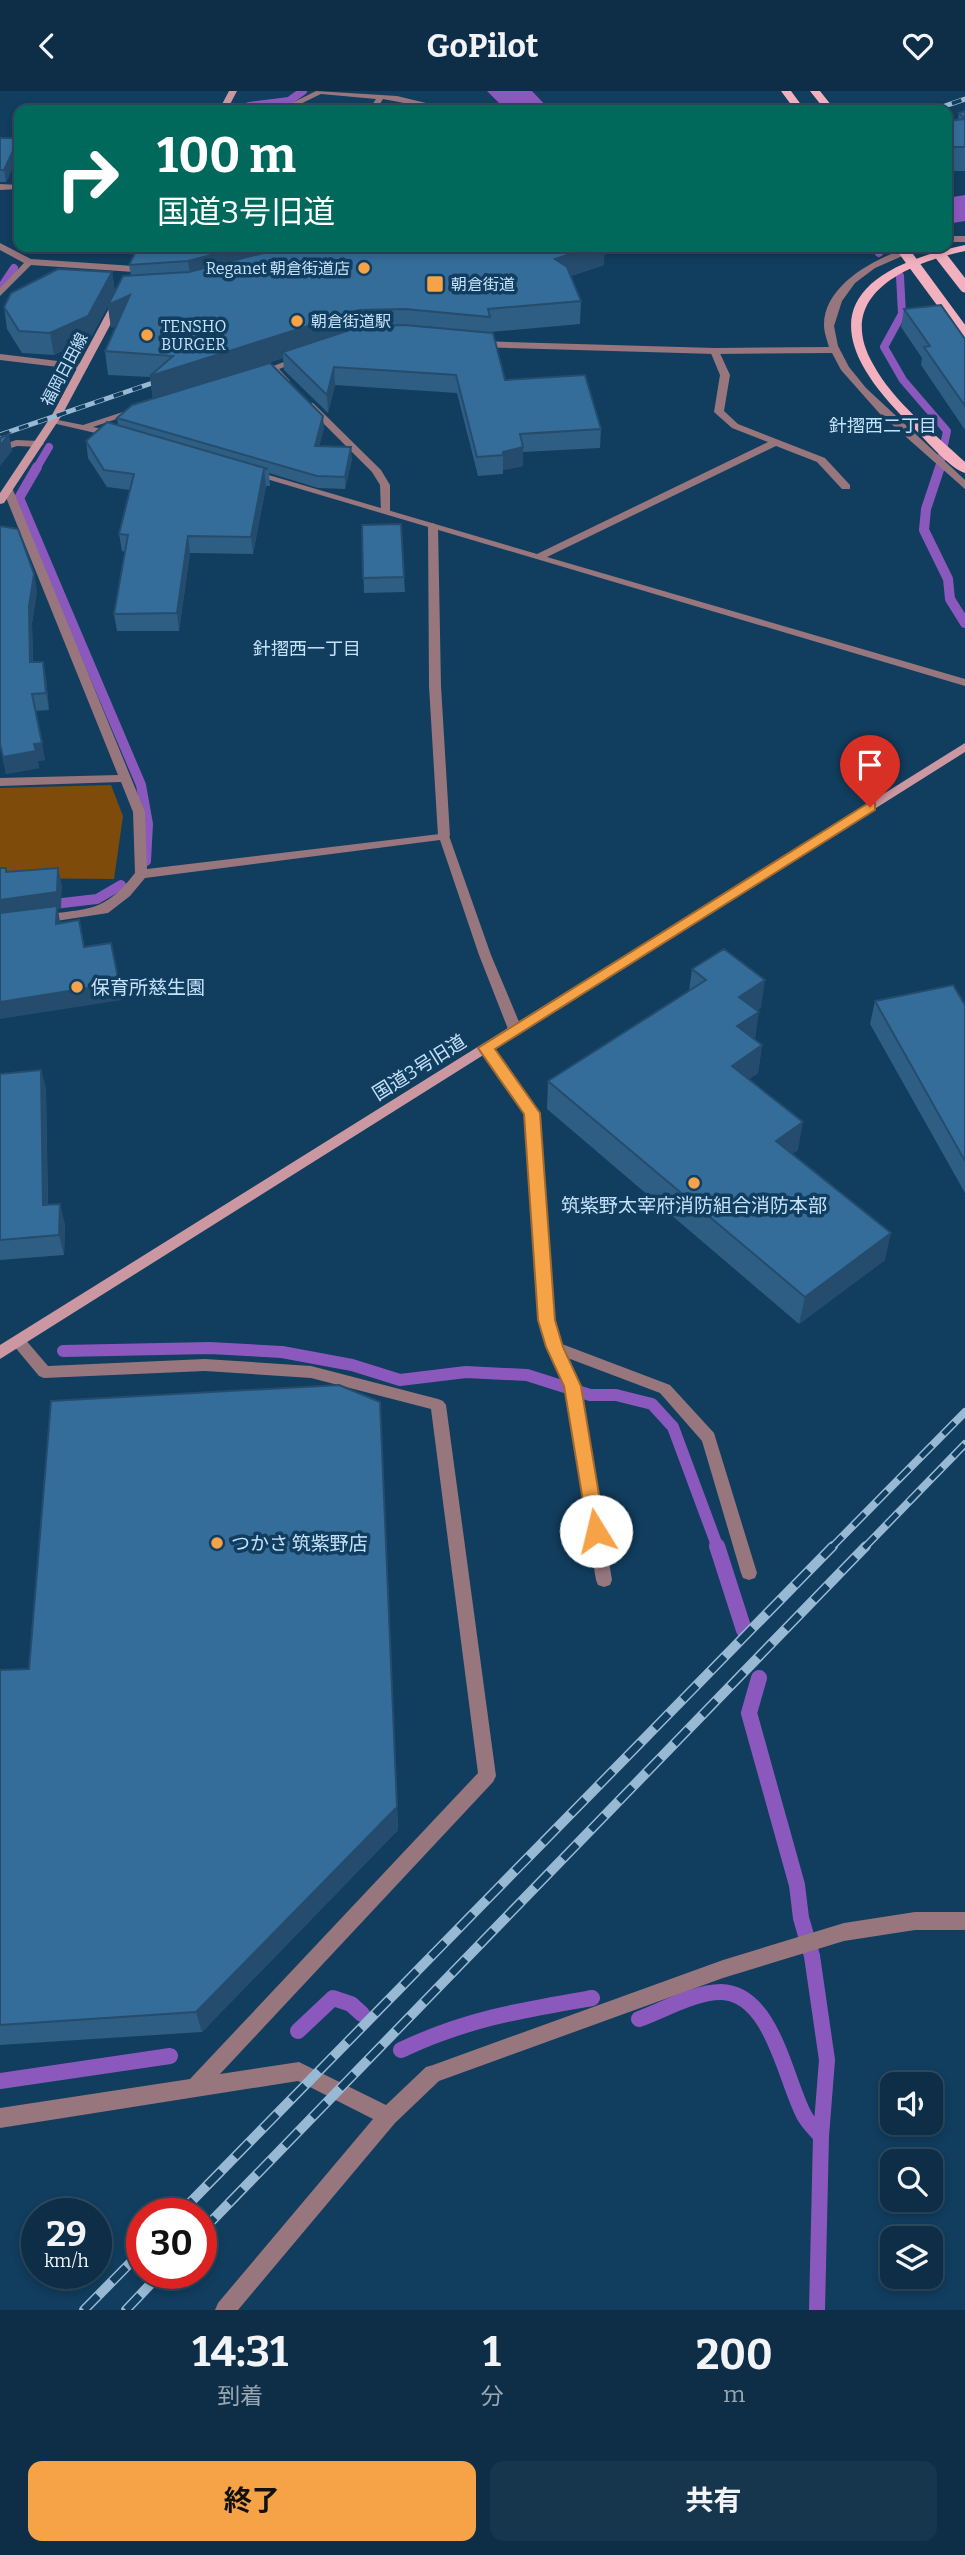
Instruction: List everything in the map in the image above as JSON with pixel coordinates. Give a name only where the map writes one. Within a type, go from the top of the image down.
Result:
[{"type":"main road","points":[[815,91],[826,105]]},
{"type":"main road","points":[[905,252],[965,334]]},
{"type":"main road","points":[[938,252],[965,287]]},
{"type":"main road","points":[[952,252],[902,267],[877,283],[858,311],[855,330],[866,361],[888,391],[965,469]]},
{"type":"street","points":[[294,105],[320,92],[381,97],[413,105]]},
{"type":"street","points":[[376,105],[381,97]]},
{"type":"street","points":[[0,246],[29,262],[129,279]]},
{"type":"street","points":[[901,252],[854,279],[841,294],[829,327],[833,350],[871,401],[965,486]]},
{"type":"street","name":"福岡日田線","points":[[0,501],[53,422],[140,258]]},
{"type":"street","points":[[0,293],[29,262]]},
{"type":"street","points":[[468,344],[715,351],[833,350]]},
{"type":"street","points":[[715,351],[725,375],[719,412],[735,426],[821,460],[846,487]]},
{"type":"street","points":[[261,372],[311,356]]},
{"type":"street","points":[[0,357],[83,367]]},
{"type":"street","points":[[273,368],[292,387]]},
{"type":"street","points":[[301,396],[376,470],[385,485],[386,513]]},
{"type":"street","points":[[85,426],[148,407]]},
{"type":"street","points":[[53,422],[85,426],[125,437]]},
{"type":"street","points":[[0,449],[16,443],[39,444]]},
{"type":"street","points":[[539,557],[774,443]]},
{"type":"street","points":[[242,471],[965,683]]},
{"type":"street","points":[[8,490],[139,812],[141,874],[125,893],[104,910],[26,921]]},
{"type":"street","points":[[433,526],[435,686],[443,836],[485,955],[515,1029]]},
{"type":"street","name":"国道3号旧道","points":[[0,1353],[965,747]]},
{"type":"street","points":[[0,782],[126,778]]},
{"type":"street","points":[[141,874],[443,836]]},
{"type":"street","points":[[486,1048],[532,1113],[546,1320],[554,1347],[572,1386],[604,1580]]},
{"type":"street","points":[[19,1342],[44,1372],[205,1365],[311,1371],[438,1405],[487,1776],[196,2087]]},
{"type":"street","points":[[554,1347],[665,1389],[709,1438],[749,1573]]},
{"type":"street","points":[[225,2310],[388,2116],[433,2074],[723,1969],[844,1932],[915,1921],[965,1921]]},
{"type":"street","points":[[0,2118],[299,2071],[388,2116]]},
{"type":"shaded area","points":[[111,785],[123,816],[114,879],[0,878],[0,788]]},
{"type":"building","points":[[965,119],[965,147],[952,147],[952,120]]},
{"type":"building","points":[[0,138],[14,138],[14,149],[4,170],[0,170]]},
{"type":"building","points":[[136,252],[223,252],[188,261],[129,265]]},
{"type":"building","points":[[267,252],[577,252],[555,259],[567,267],[581,301],[488,309],[490,317],[405,309],[359,310],[150,376],[173,356],[105,351],[130,295],[108,305],[123,276],[189,272]]},
{"type":"building","points":[[58,269],[112,272],[88,316],[50,333],[19,331],[4,307],[11,293]]},
{"type":"building","points":[[941,305],[965,339],[965,406],[924,347],[930,346],[904,309]]},
{"type":"building","points":[[404,325],[493,333],[505,380],[585,375],[601,429],[520,434],[523,447],[503,452],[503,455],[477,457],[456,375],[334,367],[327,395],[283,352],[362,326]]},
{"type":"building","points":[[270,363],[323,416],[315,446],[351,447],[345,477],[317,476],[117,418],[132,405]]},
{"type":"building","points":[[107,422],[268,469],[264,469],[251,537],[188,536],[177,613],[114,614],[128,535],[119,534],[134,474],[104,470],[86,441]]},
{"type":"building","points":[[9,434],[0,446],[0,438]]},
{"type":"building","points":[[401,524],[404,577],[363,578],[362,525]]},
{"type":"building","points":[[0,526],[18,529],[34,574],[29,606],[30,662],[43,662],[46,693],[32,694],[42,743],[34,744],[36,751],[3,757],[0,744]]},
{"type":"building","points":[[0,868],[6,868],[6,872],[58,868],[57,892],[0,900]]},
{"type":"building","points":[[57,906],[56,924],[79,920],[84,947],[111,943],[119,983],[0,1002],[0,913]]},
{"type":"building","points":[[724,949],[765,980],[739,997],[759,1012],[737,1026],[762,1045],[732,1066],[803,1122],[776,1141],[891,1233],[805,1297],[548,1081],[706,980],[692,969]]},
{"type":"building","points":[[953,985],[965,1005],[965,1161],[875,1001]]},
{"type":"building","points":[[41,1070],[43,1205],[60,1204],[59,1235],[0,1240],[0,1074]]},
{"type":"building","points":[[339,1385],[380,1402],[397,1807],[196,2012],[0,2025],[0,1670],[29,1669],[51,1401]]},
{"type":"waterway","points":[[257,105],[289,101],[303,91]]},
{"type":"waterway","points":[[507,91],[524,105]]},
{"type":"waterway","points":[[952,210],[965,208]]},
{"type":"waterway","points":[[0,289],[14,268]]},
{"type":"waterway","points":[[900,276],[902,314],[884,347],[903,380],[947,431],[939,469]]},
{"type":"waterway","points":[[36,469],[49,447]]},
{"type":"waterway","points":[[37,467],[19,498],[141,785],[148,824],[146,861]]},
{"type":"waterway","points":[[940,467],[926,509],[924,530],[948,579],[950,599],[965,623]]},
{"type":"waterway","points":[[45,905],[97,899],[121,885]]},
{"type":"waterway","points":[[63,1351],[210,1348],[282,1352],[352,1365],[400,1380],[466,1372],[527,1375],[590,1395],[616,1395],[652,1404],[673,1427],[718,1548]]},
{"type":"waterway","points":[[717,1546],[744,1630]]},
{"type":"waterway","points":[[759,1678],[749,1713],[797,1885],[801,1918],[812,1956],[827,2060],[821,2136]]},
{"type":"waterway","points":[[639,2019],[690,1998],[711,1993],[738,1996],[753,2007],[765,2022],[775,2040],[804,2115],[821,2136]]},
{"type":"waterway","points":[[298,2031],[333,1998],[351,2004],[362,2014]]},
{"type":"waterway","points":[[401,2050],[472,2023],[592,1998]]},
{"type":"waterway","points":[[0,2081],[170,2056]]},
{"type":"waterway","points":[[817,2310],[821,2136]]},
{"type":"railway","points":[[948,105],[965,99]]},
{"type":"railway","points":[[0,435],[167,378]]},
{"type":"railway","points":[[831,1548],[965,1412]]},
{"type":"railway","points":[[864,1548],[965,1444]]},
{"type":"railway","points":[[195,2198],[833,1546]]},
{"type":"railway","points":[[217,2215],[866,1546]]},
{"type":"railway","points":[[84,2310],[126,2267]]},
{"type":"railway","points":[[126,2310],[146,2289]]},
{"type":"place","name":"Reganet 朝倉街道店","points":[[364,268]]},
{"type":"place","name":"朝倉街道","points":[[435,284]]},
{"type":"place","name":"朝倉街道駅","points":[[297,321]]},
{"type":"place","name":"TENSHO BURGER","points":[[147,335]]},
{"type":"place","name":"保育所慈生園","points":[[77,987]]},
{"type":"place","name":"筑紫野太宰府消防組合消防本部","points":[[694,1183]]},
{"type":"place","name":"つかさ 筑紫野店","points":[[217,1543]]},
{"type":"district","name":"針摺西二丁目","points":[[883,426]]},
{"type":"district","name":"針摺西一丁目","points":[[307,649]]},
{"type":"route","points":[[596,1531],[572,1386],[554,1347],[546,1320],[532,1113],[486,1048],[870,807]]}]
